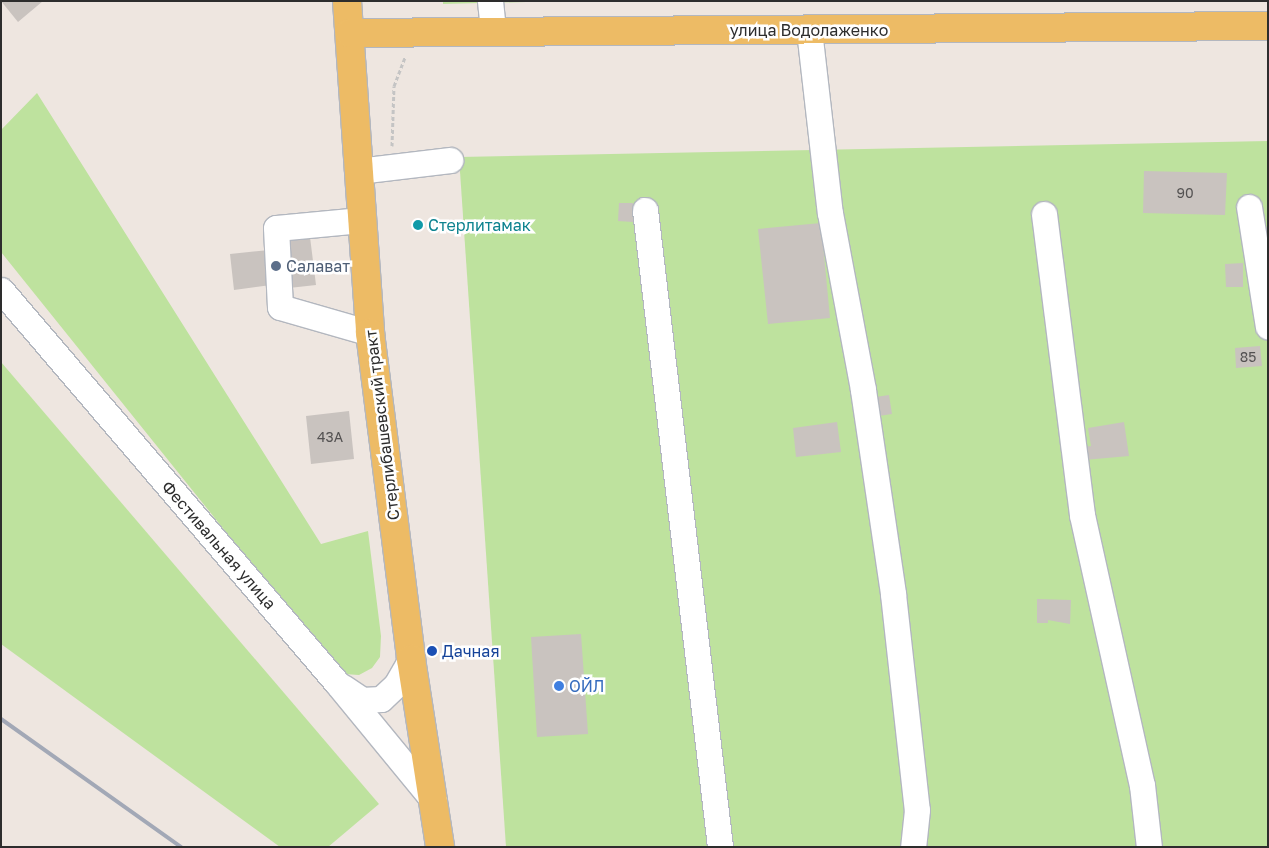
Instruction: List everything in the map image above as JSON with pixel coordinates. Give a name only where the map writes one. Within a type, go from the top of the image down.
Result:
[{"type":"main road","name":"Стерлибашевский тракт","points":[[347,1],[370,333],[411,659],[440,847]]},
{"type":"main road","name":"улица Водолаженко","points":[[350,33],[1268,26]]},
{"type":"street","points":[[490,1],[493,31]]},
{"type":"street","points":[[809,30],[830,212],[863,390],[893,594],[917,810],[913,847]]},
{"type":"street","points":[[358,171],[450,160]]},
{"type":"street","points":[[1249,207],[1268,327]]},
{"type":"street","points":[[645,210],[720,847]]},
{"type":"street","points":[[1044,214],[1082,515],[1138,765],[1149,847]]},
{"type":"street","points":[[361,220],[276,228],[280,307],[370,333]]},
{"type":"street","name":"Фестивальная улица","points":[[1,290],[337,683],[434,801]]},
{"type":"street","points":[[337,683],[362,700],[381,699],[396,685],[411,659]]},
{"type":"green space","points":[[443,1],[563,1],[443,4]]},
{"type":"green space","points":[[37,93],[321,544],[368,531],[381,636],[380,657],[372,668],[359,675],[344,674],[328,659],[1,252],[1,130]]},
{"type":"green space","points":[[1268,141],[1268,847],[506,847],[459,157]]},
{"type":"green space","points":[[1,362],[379,804],[328,847],[280,847],[1,644]]},
{"type":"building","points":[[1,1],[43,1],[18,22]]},
{"type":"building","points":[[1144,171],[1227,173],[1225,215],[1143,213]]},
{"type":"building","points":[[619,203],[633,203],[633,222],[618,221]]},
{"type":"building","points":[[821,223],[830,318],[768,324],[758,229]]},
{"type":"building","points":[[310,237],[316,285],[271,290],[271,285],[234,290],[230,254],[269,250],[268,242]]},
{"type":"building","points":[[1243,263],[1243,287],[1226,287],[1225,264]]},
{"type":"building","points":[[1260,346],[1262,366],[1236,368],[1235,348]]},
{"type":"building","points":[[889,395],[892,414],[872,417],[869,398]]},
{"type":"building","points":[[349,411],[354,459],[311,464],[306,416]]},
{"type":"building","points":[[837,422],[841,452],[796,457],[793,428]]},
{"type":"building","points":[[1124,422],[1129,456],[1084,460],[1082,447],[1091,446],[1088,428]]},
{"type":"building","points":[[1037,599],[1071,600],[1070,624],[1048,620],[1048,623],[1037,623]]},
{"type":"building","name":"ОЙЛ","points":[[581,634],[588,734],[537,737],[531,637]]},
{"type":"railway","points":[[1,719],[181,847]]},
{"type":"place","name":"Стерлитамак","points":[[418,225]]},
{"type":"place","name":"Салават","points":[[276,266]]},
{"type":"place","name":"Дачная","points":[[432,651]]},
{"type":"place","name":"ОЙЛ","points":[[559,686]]}]
